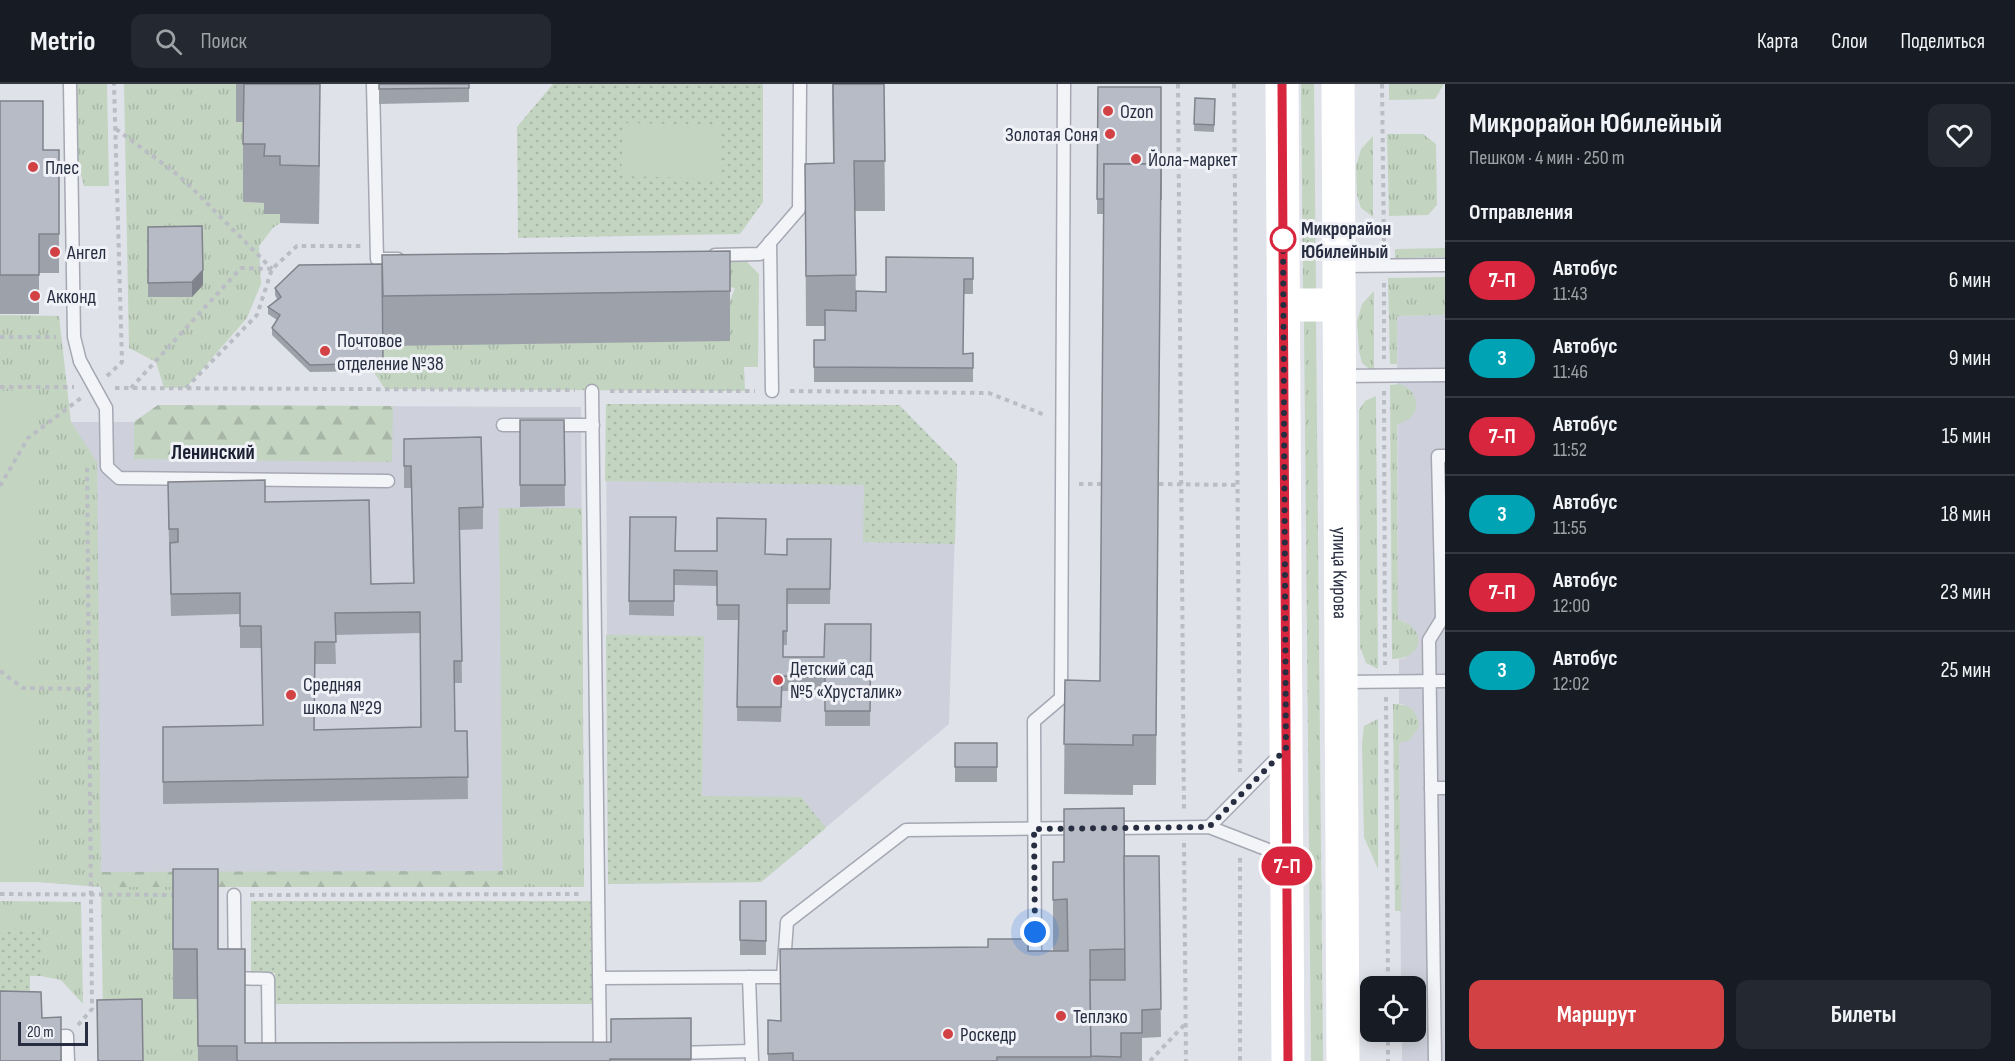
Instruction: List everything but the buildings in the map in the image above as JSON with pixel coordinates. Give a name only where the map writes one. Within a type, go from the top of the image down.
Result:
[{"type":"main road","points":[[1282,84],[1288,1061]]},
{"type":"main road","name":"улица Кирова","points":[[1338,84],[1342,1061]]},
{"type":"main road","points":[[1284,305],[1339,305]]},
{"type":"lane","points":[[70,84],[74,337],[80,361],[106,408],[107,467],[118,478],[388,481]]},
{"type":"lane","points":[[372,84],[377,259],[410,259]]},
{"type":"lane","points":[[701,255],[760,254],[799,209],[800,84]]},
{"type":"lane","points":[[1023,973],[1035,973],[1034,721],[1061,698],[1064,84]]},
{"type":"lane","points":[[770,243],[772,391]]},
{"type":"lane","points":[[1339,266],[1445,265]]},
{"type":"lane","points":[[1339,376],[1445,375]]},
{"type":"lane","points":[[592,391],[600,1054]]},
{"type":"lane","points":[[503,425],[592,425]]},
{"type":"lane","points":[[1435,1061],[1429,640],[1443,619],[1438,456],[1445,456]]},
{"type":"lane","points":[[1341,682],[1445,681]]},
{"type":"lane","points":[[1209,827],[1286,749]]},
{"type":"lane","points":[[1431,788],[1445,788]]},
{"type":"lane","points":[[599,978],[783,977],[787,922],[906,830],[1209,827],[1287,857]]},
{"type":"lane","points":[[1431,839],[1445,839]]},
{"type":"lane","points":[[234,895],[235,978],[268,980],[269,1060],[281,1060]]},
{"type":"lane","points":[[658,1053],[752,1056],[749,977]]},
{"type":"lane","points":[[34,1037],[67,1036],[68,1061]]},
{"type":"path","points":[[0,486],[28,438],[95,387],[122,362],[114,84]]},
{"type":"path","points":[[1178,84],[1186,1061]]},
{"type":"path","points":[[1234,84],[1240,796]]},
{"type":"path","points":[[1382,84],[1388,976]]},
{"type":"path","points":[[116,129],[191,187],[272,269]]},
{"type":"path","points":[[186,388],[257,315],[272,269],[297,246],[376,246]]},
{"type":"path","points":[[130,388],[242,268],[272,269]]},
{"type":"path","points":[[0,337],[74,337]]},
{"type":"path","points":[[0,387],[990,393],[1062,422]]},
{"type":"path","points":[[67,1036],[92,1009],[87,465]]},
{"type":"path","points":[[1159,484],[1237,485]]},
{"type":"path","points":[[0,671],[23,688],[89,689]]},
{"type":"path","points":[[1240,839],[1240,1061]]},
{"type":"path","points":[[0,894],[186,895]]},
{"type":"path","points":[[234,895],[598,894]]},
{"type":"path","points":[[1150,1061],[1185,1023]]},
{"type":"path","points":[[1388,1042],[1388,1061]]},
{"type":"shaded area","points":[[1445,315],[1445,1061],[1402,1061],[1402,1042],[1426,1042],[1426,976],[1401,976],[1399,743],[1403,704],[1399,704],[1399,659],[1406,658],[1406,622],[1398,621],[1397,316]]},
{"type":"shaded area","name":"Средняя школа №29","points":[[0,391],[39,391],[71,422],[134,422],[158,405],[581,407],[584,887],[101,887],[39,882],[0,882]]},
{"type":"shaded area","name":"Детский сад №5 «Хрусталик»","points":[[606,404],[899,405],[957,464],[949,724],[761,882],[608,884]]},
{"type":"green space","points":[[74,84],[107,84],[109,186],[84,186],[75,153]]},
{"type":"green space","points":[[124,84],[246,84],[237,122],[244,122],[243,202],[265,203],[265,214],[280,214],[280,223],[259,246],[261,284],[247,318],[186,388],[164,388],[156,362],[129,348]]},
{"type":"green space","points":[[553,84],[763,84],[763,202],[740,234],[518,238],[517,127]]},
{"type":"green space","points":[[1301,84],[1314,84],[1316,291],[1303,291]]},
{"type":"green space","points":[[1389,84],[1444,84],[1435,99],[1389,100]]},
{"type":"green space","points":[[623,123],[721,125],[720,179],[621,176]]},
{"type":"green space","points":[[1387,134],[1423,134],[1436,144],[1437,205],[1428,215],[1389,216]]},
{"type":"green space","points":[[1373,136],[1373,217],[1361,208],[1357,195],[1356,166],[1361,149]]},
{"type":"green space","points":[[1445,248],[1445,257],[1395,258],[1395,249]]},
{"type":"green space","points":[[746,261],[759,274],[758,367],[744,367],[745,391],[385,389],[373,371],[383,346],[730,301],[735,288],[720,285],[718,262]]},
{"type":"green space","points":[[1445,277],[1445,315],[1397,316],[1397,364],[1390,364],[1388,278]]},
{"type":"green space","points":[[1374,291],[1374,373],[1362,363],[1357,322],[1362,304]]},
{"type":"green space","points":[[0,315],[59,316],[71,422],[97,462],[101,886],[217,887],[173,920],[173,999],[197,999],[198,1061],[143,1061],[103,1015],[101,887],[39,882],[36,448],[0,391]]},
{"type":"green space","points":[[1304,320],[1316,320],[1323,1061],[1311,1061]]},
{"type":"green space","points":[[1400,384],[1413,393],[1416,406],[1411,417],[1397,424],[1398,620],[1408,624],[1414,630],[1418,636],[1418,643],[1416,649],[1410,654],[1392,659],[1390,385]]},
{"type":"green space","points":[[0,391],[39,391],[39,882],[0,882]]},
{"type":"green space","points":[[1376,396],[1378,669],[1366,663],[1360,647],[1359,410],[1365,401]]},
{"type":"green space","points":[[606,404],[899,405],[957,464],[955,544],[863,542],[864,485],[605,481]]},
{"type":"green space","points":[[158,405],[393,406],[392,462],[134,459],[134,422]]},
{"type":"green space","points":[[499,508],[582,508],[584,887],[503,887]]},
{"type":"green space","points":[[606,635],[704,636],[702,796],[801,797],[826,828],[761,882],[608,884]]},
{"type":"green space","points":[[1393,704],[1404,705],[1412,709],[1417,716],[1419,727],[1410,740],[1399,743],[1401,911],[1395,911]]},
{"type":"green space","points":[[1378,719],[1378,869],[1364,837],[1362,744],[1364,726]]},
{"type":"green space","points":[[503,871],[503,887],[101,887],[101,872]]},
{"type":"green space","points":[[0,901],[81,902],[83,1004],[61,980],[41,976],[41,928],[0,928]]},
{"type":"green space","points":[[251,901],[598,901],[599,1004],[275,1004],[275,973],[251,973]]},
{"type":"green space","points":[[0,928],[41,928],[41,976],[30,976],[30,1032],[0,1032]]},
{"type":"bus line","name":"7-П","points":[[1282,84],[1288,1061]]},
{"type":"place","name":"Ozon","points":[[1108,111]]},
{"type":"place","name":"Золотая Соня","points":[[1110,134]]},
{"type":"place","name":"Йола-маркет","points":[[1136,159]]},
{"type":"place","name":"Плес","points":[[33,167]]},
{"type":"place","name":"Микрорайон Юбилейный","points":[[1283,239]]},
{"type":"place","name":"Ангел","points":[[55,252]]},
{"type":"place","name":"Акконд","points":[[35,296]]},
{"type":"place","name":"Почтовое отделение №38","points":[[325,351]]},
{"type":"place","name":"Детский сад №5 «Хрусталик»","points":[[778,680]]},
{"type":"place","name":"Средняя школа №29","points":[[291,695]]},
{"type":"place","name":"Теплэко","points":[[1061,1016]]},
{"type":"place","name":"Роскедр","points":[[948,1034]]},
{"type":"district","name":"Ленинский","points":[[213,452]]},
{"type":"route","points":[[1035,932],[1034,829],[1209,827],[1286,749],[1283,239]]}]
